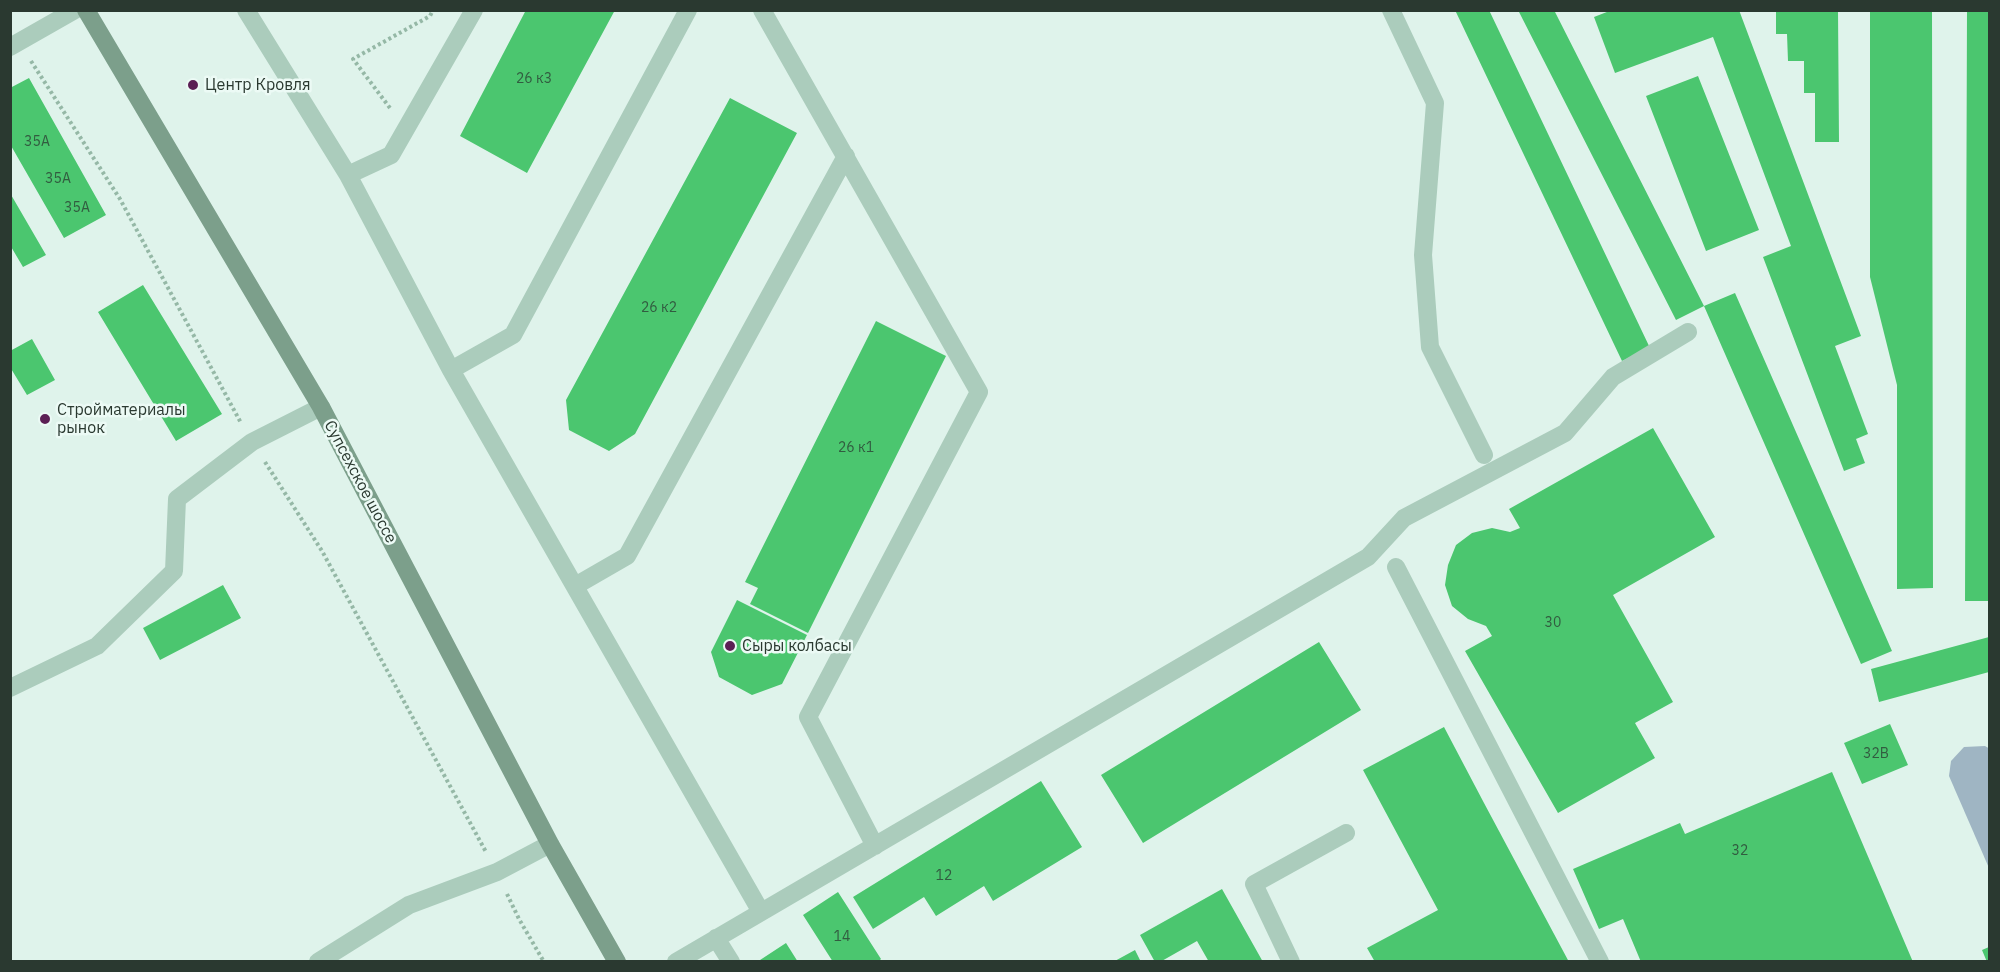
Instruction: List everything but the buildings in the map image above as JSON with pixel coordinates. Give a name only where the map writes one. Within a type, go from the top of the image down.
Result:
[{"type":"main road","name":"Супсехское шоссе","points":[[86,10],[321,407],[550,844],[617,962]]},
{"type":"lane","points":[[14,44],[75,10]]},
{"type":"lane","points":[[246,10],[348,175],[451,370],[761,912]]},
{"type":"lane","points":[[348,175],[391,155],[474,10]]},
{"type":"lane","points":[[451,370],[513,335],[688,10]]},
{"type":"lane","points":[[762,10],[979,392],[808,717],[875,846]]},
{"type":"lane","points":[[1391,10],[1435,103],[1423,255],[1430,346],[1484,455]]},
{"type":"lane","points":[[576,585],[627,556],[846,156]]},
{"type":"lane","points":[[676,962],[1368,557],[1404,518],[1565,433],[1613,377],[1688,332]]},
{"type":"lane","points":[[10,688],[97,646],[174,571],[177,499],[252,442],[321,407]]},
{"type":"lane","points":[[1396,567],[1600,962]]},
{"type":"lane","points":[[1291,962],[1254,884],[1346,832]]},
{"type":"lane","points":[[318,962],[409,905],[497,872],[550,844]]},
{"type":"lane","points":[[717,938],[731,962]]},
{"type":"path","points":[[406,130],[353,59],[430,15],[433,10]]},
{"type":"path","points":[[14,44],[120,199],[252,442],[322,551],[544,962]]},
{"type":"shaded area","points":[[1985,746],[1990,749],[1989,868],[1949,776],[1951,761],[1964,747]]},
{"type":"place","name":"Центр Кровля","points":[[193,85]]},
{"type":"place","name":"Стройматериалы рынок","points":[[45,419]]},
{"type":"place","name":"Сыры колбасы","points":[[730,646]]}]
